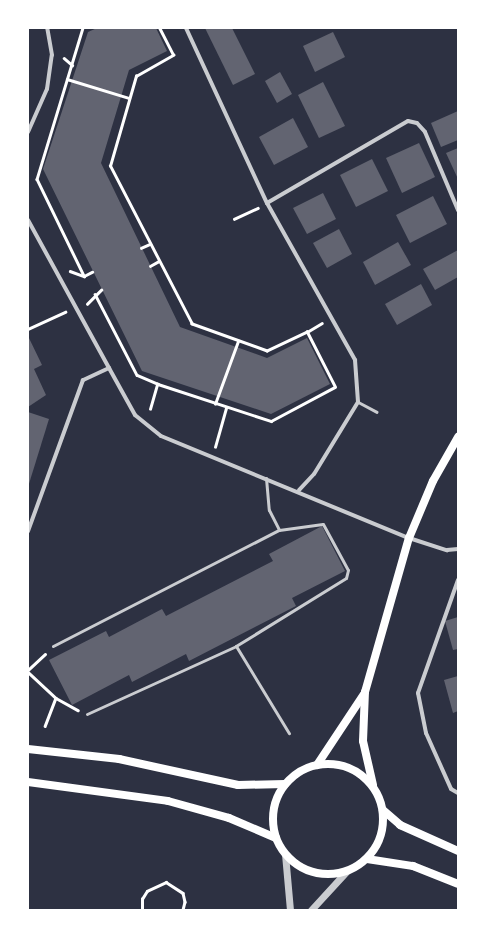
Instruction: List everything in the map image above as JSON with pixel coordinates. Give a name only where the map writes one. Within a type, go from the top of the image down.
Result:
[{"type":"main road","points":[[373,785],[348,767],[317,765],[300,772],[285,784],[274,813],[276,838],[285,854],[313,872],[346,872],[367,859],[381,833],[383,810],[373,785],[363,741],[366,692],[410,538],[433,481],[458,436]]},
{"type":"main road","points":[[317,765],[366,692]]},
{"type":"main road","points":[[28,749],[119,759],[238,785],[285,784]]},
{"type":"main road","points":[[28,782],[168,801],[229,818],[276,838]]},
{"type":"main road","points":[[383,810],[400,825],[458,851]]},
{"type":"main road","points":[[367,859],[413,866],[458,884]]},
{"type":"street","points":[[28,132],[47,89],[52,55],[47,28]]},
{"type":"street","points":[[186,28],[267,203],[355,360],[358,402],[314,474],[299,490]]},
{"type":"street","points":[[267,203],[408,121],[417,123],[425,132],[458,210]]},
{"type":"street","points":[[28,220],[135,415],[160,436],[299,490],[410,538],[447,550],[458,549]]},
{"type":"street","points":[[28,531],[83,380],[109,368]]},
{"type":"street","points":[[458,580],[418,692],[426,733],[451,789],[458,793]]},
{"type":"street","points":[[285,854],[290,910]]},
{"type":"street","points":[[311,910],[346,872]]},
{"type":"lane","points":[[358,402],[377,412]]},
{"type":"lane","points":[[266,478],[269,510],[279,530]]},
{"type":"lane","points":[[53,646],[279,530],[323,524],[345,562],[346,578],[236,646],[87,714]]},
{"type":"lane","points":[[236,646],[289,733]]},
{"type":"path","points":[[83,28],[36,179],[84,276]]},
{"type":"path","points":[[159,28],[173,55],[136,76],[110,166],[192,324],[267,351],[307,332],[322,323]]},
{"type":"path","points":[[64,58],[72,65]]},
{"type":"path","points":[[67,79],[129,98]]},
{"type":"path","points":[[234,220],[262,206]]},
{"type":"path","points":[[142,248],[150,244]]},
{"type":"path","points":[[150,266],[159,261]]},
{"type":"path","points":[[68,271],[84,276],[92,272]]},
{"type":"path","points":[[85,306],[95,294],[101,290]]},
{"type":"path","points":[[95,294],[137,375],[226,408],[270,421],[335,386],[307,332]]},
{"type":"path","points":[[28,329],[69,310]]},
{"type":"path","points":[[216,404],[238,341]]},
{"type":"path","points":[[150,409],[158,384]]},
{"type":"path","points":[[215,448],[226,408]]},
{"type":"path","points":[[53,646],[28,671],[56,698],[87,714]]},
{"type":"path","points":[[45,726],[56,698]]},
{"type":"path","points":[[142,910],[142,899],[147,891],[166,882],[182,893],[186,902],[183,910]]},
{"type":"building","points":[[97,28],[156,28],[167,51],[129,70],[101,163],[180,327],[267,358],[307,338],[330,384],[271,414],[142,371],[43,169],[88,32]]},
{"type":"building","points":[[205,28],[232,28],[255,74],[233,85]]},
{"type":"building","points":[[333,32],[345,57],[315,72],[303,46]]},
{"type":"building","points":[[280,72],[292,94],[277,103],[265,81]]},
{"type":"building","points":[[323,82],[345,126],[319,138],[298,95]]},
{"type":"building","points":[[458,111],[458,140],[441,147],[431,123]]},
{"type":"building","points":[[293,118],[308,147],[274,165],[259,137]]},
{"type":"building","points":[[419,143],[435,177],[402,193],[386,158]]},
{"type":"building","points":[[458,148],[458,179],[446,153]]},
{"type":"building","points":[[372,159],[388,191],[356,207],[340,175]]},
{"type":"building","points":[[323,193],[336,219],[307,234],[293,208]]},
{"type":"building","points":[[433,196],[447,224],[410,243],[396,215]]},
{"type":"building","points":[[339,229],[352,254],[327,268],[313,243]]},
{"type":"building","points":[[398,242],[411,265],[375,285],[363,262]]},
{"type":"building","points":[[458,250],[458,277],[435,290],[423,269]]},
{"type":"building","points":[[421,284],[432,305],[397,325],[385,304]]},
{"type":"building","points":[[28,336],[42,365],[34,369],[46,395],[28,407]]},
{"type":"building","points":[[28,412],[49,419],[28,487]]},
{"type":"building","points":[[322,526],[345,571],[292,598],[296,606],[189,661],[186,654],[132,682],[129,675],[72,705],[49,660],[106,631],[109,637],[162,609],[166,616],[273,561],[269,554]]},
{"type":"building","points":[[458,617],[458,649],[453,650],[445,621]]},
{"type":"building","points":[[458,676],[458,711],[453,713],[444,680]]}]
